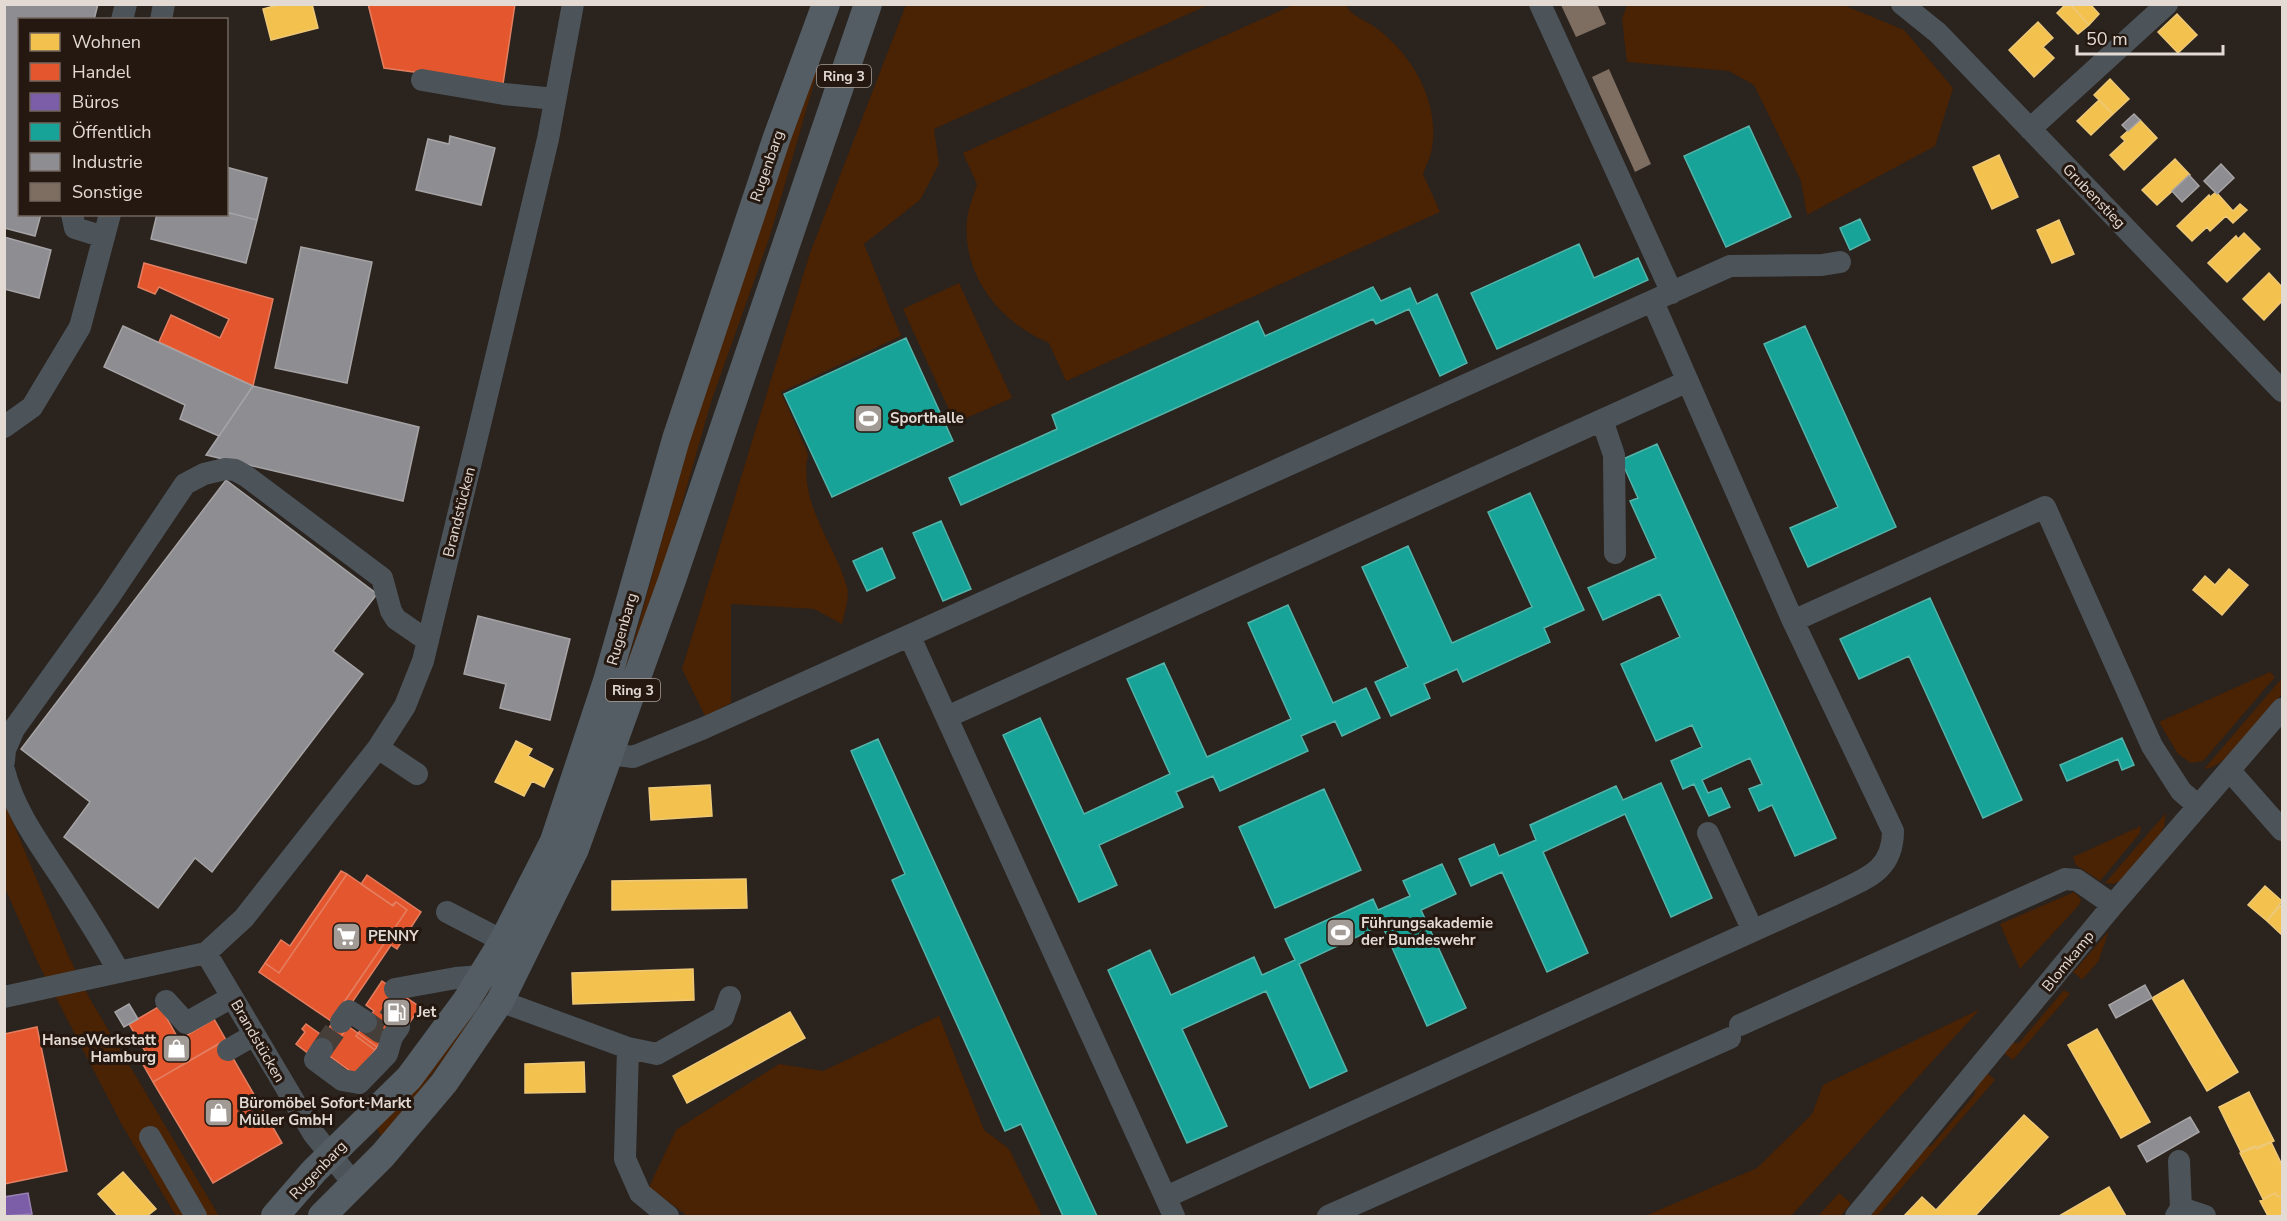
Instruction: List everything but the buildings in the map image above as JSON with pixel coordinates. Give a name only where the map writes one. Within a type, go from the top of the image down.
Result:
[{"type":"main road","name":"Rugenbarg","points":[[275,1216],[329,1156],[409,1078],[466,1001],[503,941],[554,841],[607,681],[676,439],[777,137],[826,4]]},
{"type":"main road","name":"Rugenbarg","points":[[322,1216],[354,1184],[444,1083],[500,1001],[575,849],[675,572],[868,4]]},
{"type":"street","name":"Brandstücken","points":[[354,1184],[329,1156],[206,953],[244,918],[378,748],[405,706],[428,641],[548,139],[573,4]]},
{"type":"street","points":[[910,637],[1170,1207],[1875,873],[1887,862],[1893,848],[1893,831],[1793,621],[1686,382],[1662,298],[1540,4]]},
{"type":"street","name":"Grubenstieg","points":[[1902,4],[1938,33],[2283,391]]},
{"type":"street","points":[[2030,129],[2167,4]]},
{"type":"street","points":[[422,80],[504,94],[555,99]]},
{"type":"street","points":[[72,216],[75,228],[104,237]]},
{"type":"street","points":[[4,427],[32,407],[80,327],[109,216]]},
{"type":"street","points":[[610,754],[633,757],[910,637],[994,595],[1213,501],[1437,397],[1730,266],[1822,265],[1840,262]]},
{"type":"street","points":[[947,717],[1686,382]]},
{"type":"street","points":[[1602,420],[1614,455],[1615,553]]},
{"type":"street","points":[[4,760],[5,750],[14,729],[109,597],[161,518],[185,484],[204,474],[225,469],[235,470],[246,476],[382,578],[391,611],[396,619],[428,641]]},
{"type":"street","points":[[1793,621],[2044,507],[2152,746],[2181,791],[2198,806]]},
{"type":"street","name":"Blomkamp","points":[[1856,1216],[2113,905],[2283,709]]},
{"type":"street","points":[[378,748],[417,774]]},
{"type":"street","points":[[4,770],[9,790],[22,818],[99,935],[119,972]]},
{"type":"street","points":[[2230,771],[2281,825]]},
{"type":"street","points":[[1708,833],[1753,931]]},
{"type":"street","points":[[1328,1216],[1735,1032],[2064,879],[2077,880],[2113,905]]},
{"type":"street","points":[[447,912],[503,941]]},
{"type":"street","points":[[4,997],[206,953]]},
{"type":"street","points":[[406,994],[434,982],[481,976]]},
{"type":"street","points":[[166,1001],[186,1023],[232,997]]},
{"type":"street","points":[[500,1001],[628,1048],[657,1054],[723,1017],[730,997]]},
{"type":"street","points":[[341,1022],[349,1011],[366,1022]]},
{"type":"street","points":[[228,1050],[254,1035]]},
{"type":"street","points":[[322,1049],[315,1060],[342,1080],[359,1083],[389,1040],[409,1078]]},
{"type":"street","points":[[628,1048],[626,1159],[640,1193],[669,1216]]},
{"type":"street","points":[[150,1137],[196,1216]]},
{"type":"street","points":[[2179,1161],[2179,1212],[2205,1216]]},
{"type":"shaded area","points":[[906,5],[1208,5],[934,129],[939,164],[920,200],[864,244],[901,336],[781,392],[808,454],[806,472],[813,506],[847,587],[842,624],[814,609],[731,604],[731,703],[705,716],[682,669],[810,253]]},
{"type":"shaded area","points":[[1293,5],[1346,5],[1355,15],[1388,38],[1411,64],[1427,96],[1432,113],[1432,148],[1423,174],[1440,212],[1066,381],[1049,343],[1031,334],[1000,310],[978,278],[967,241],[967,220],[977,184],[963,153]]},
{"type":"shaded area","points":[[1627,5],[1846,6],[1904,30],[1953,88],[1935,146],[1807,215],[1801,181],[1754,85],[1729,71],[1627,62],[1622,19]]},
{"type":"shaded area","points":[[813,69],[818,69],[770,236],[711,402],[661,577],[611,713],[634,641],[719,334]]},
{"type":"shaded area","points":[[959,283],[1012,398],[955,423],[903,309]]},
{"type":"shaded area","points":[[2270,672],[2275,677],[2203,761],[2191,763],[2178,754],[2159,722]]},
{"type":"shaded area","points":[[2282,678],[2282,694],[2246,738],[2224,759],[2204,769]]},
{"type":"shaded area","points":[[4,801],[69,957],[90,999],[219,1216],[176,1216],[122,1125],[38,963],[5,888]]},
{"type":"shaded area","points":[[2166,813],[2164,827],[2160,834],[2120,881],[2113,884],[2105,883]]},
{"type":"shaded area","points":[[2141,826],[2140,833],[2100,881],[2076,865],[2073,857]]},
{"type":"shaded area","points":[[2074,892],[2081,899],[2079,905],[2020,969],[2000,924]]},
{"type":"shaded area","points":[[2109,931],[2098,962],[2082,980],[2073,972]]},
{"type":"shaded area","points":[[506,962],[448,1053],[382,1138],[376,1127]]},
{"type":"shaded area","points":[[2064,990],[2070,994],[2013,1060],[2001,1051],[2008,1043],[2019,1043]]},
{"type":"shaded area","points":[[1980,1009],[1791,1216],[1645,1216],[1757,1168],[1812,1114],[1823,1085]]},
{"type":"shaded area","points":[[939,1016],[984,1130],[1009,1149],[1042,1216],[684,1216],[685,1214],[649,1187],[676,1130],[779,1064],[823,1071]]},
{"type":"shaded area","points":[[1985,1071],[1995,1080],[1877,1216],[1867,1216],[1922,1148],[1931,1146],[1975,1094],[1975,1083]]},
{"type":"shaded area","points":[[1839,1193],[1851,1203],[1841,1216],[1818,1216]]},
{"type":"tunnel","points":[[366,1022],[380,1032],[404,996]]},
{"type":"tunnel","points":[[322,1049],[341,1022]]},
{"type":"place","name":"Sporthalle","points":[[869,418]]},
{"type":"place","name":"Führungsakademie der Bundeswehr","points":[[1340,932]]},
{"type":"place","name":"PENNY","points":[[347,936]]},
{"type":"place","name":"Jet","points":[[396,1012]]},
{"type":"place","name":"HanseWerkstatt Hamburg","points":[[177,1049]]},
{"type":"place","name":"Büromöbel Sofort-Markt Müller GmbH","points":[[218,1112]]}]
